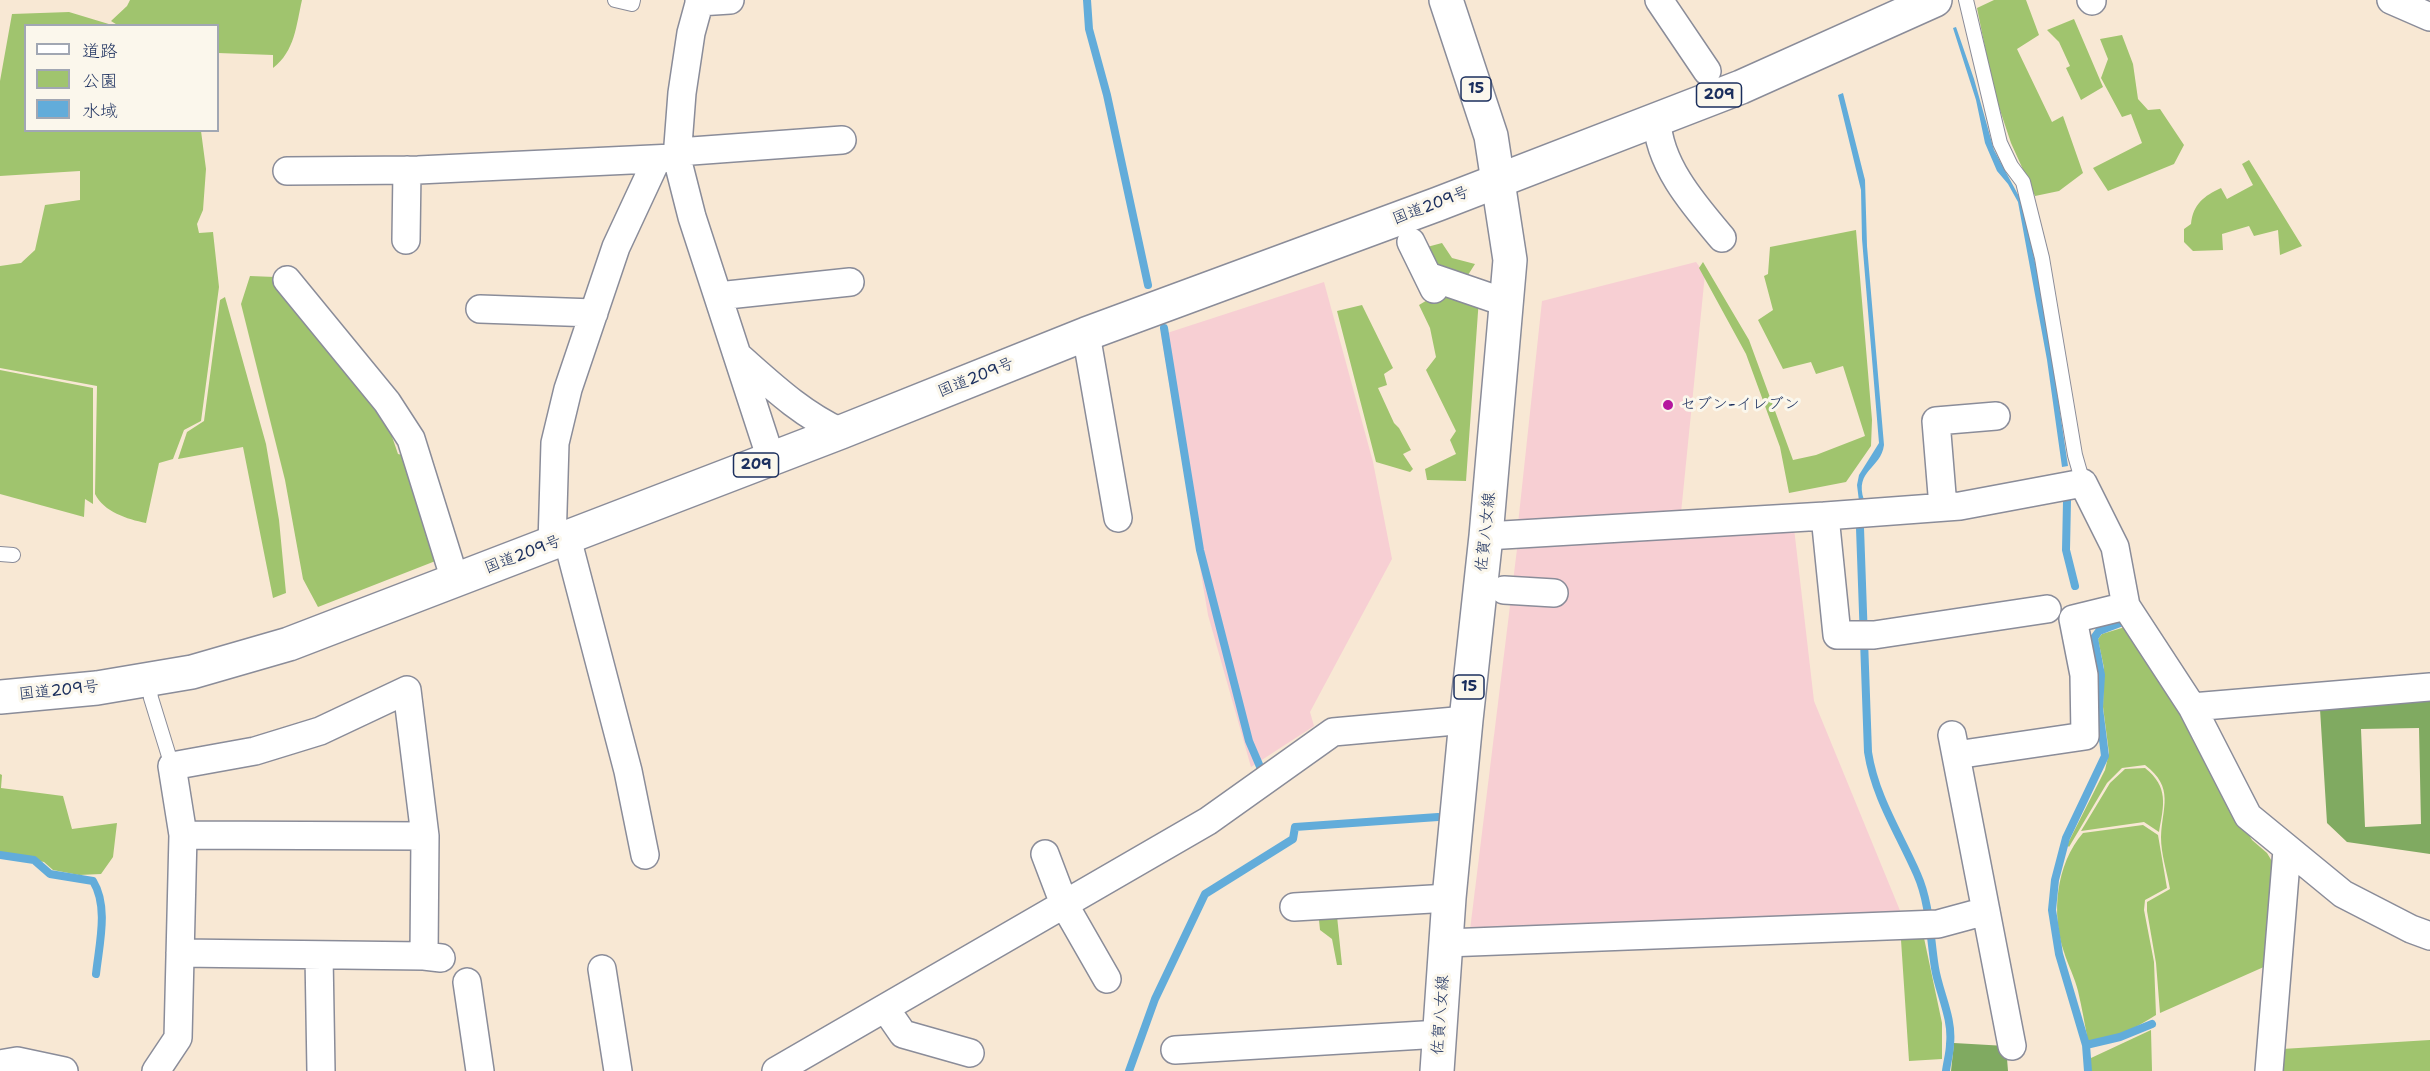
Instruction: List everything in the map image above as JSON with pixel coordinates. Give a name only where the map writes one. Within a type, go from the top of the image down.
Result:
[{"type":"main road","name":"佐賀八女線","points":[[1437,1071],[1449,898],[1486,536],[1510,260],[1491,136],[1446,0]]},
{"type":"main road","name":"国道209号","points":[[0,696],[97,688],[192,672],[289,645],[841,432],[1086,334],[1742,87],[1935,0]]},
{"type":"street","points":[[645,855],[628,771],[559,541],[555,444],[567,389],[616,247],[671,157],[699,1],[730,0]]},
{"type":"street","points":[[1659,0],[1707,71]]},
{"type":"street","points":[[2391,0],[2430,16]]},
{"type":"street","points":[[1657,119],[1661,143],[1683,192],[1722,238]]},
{"type":"street","points":[[287,171],[407,170],[671,157],[842,140]]},
{"type":"street","points":[[671,157],[771,459]]},
{"type":"street","points":[[406,240],[407,170]]},
{"type":"street","points":[[1411,242],[1431,283],[1507,303]]},
{"type":"street","points":[[287,280],[387,402],[411,439],[455,580]]},
{"type":"street","points":[[718,296],[850,282]]},
{"type":"street","points":[[480,309],[594,313]]},
{"type":"street","points":[[1086,334],[1119,518]]},
{"type":"street","points":[[737,355],[790,401],[819,422],[841,432]]},
{"type":"street","points":[[1943,507],[1936,421],[1996,416]]},
{"type":"street","points":[[1486,536],[1943,507],[2083,483],[2115,547],[2126,606],[2192,707],[2248,816],[2343,894],[2411,929],[2430,936]]},
{"type":"street","points":[[1825,516],[1837,635],[1874,635],[2047,609]]},
{"type":"street","points":[[1504,590],[1554,593]]},
{"type":"street","points":[[2012,1046],[1954,745],[2085,736],[2084,675],[2073,619],[2126,606]]},
{"type":"street","points":[[2192,707],[2430,687]]},
{"type":"street","points":[[156,1071],[178,1038],[180,954],[183,835],[172,766],[255,751],[320,731],[407,690],[425,837],[433,957],[180,954]]},
{"type":"street","points":[[776,1071],[1208,821],[1333,732],[1466,720]]},
{"type":"street","points":[[183,835],[425,837]]},
{"type":"street","points":[[2269,1071],[2287,850]]},
{"type":"street","points":[[1045,854],[1064,904],[1107,979]]},
{"type":"street","points":[[1294,907],[1449,898]]},
{"type":"street","points":[[1446,943],[1938,924],[1986,911]]},
{"type":"street","points":[[319,955],[321,1071]]},
{"type":"street","points":[[602,969],[618,1071]]},
{"type":"street","points":[[467,982],[480,1071]]},
{"type":"street","points":[[885,1008],[903,1034],[970,1053]]},
{"type":"street","points":[[1175,1050],[1440,1034]]},
{"type":"street","points":[[0,1064],[17,1061],[64,1071]]},
{"type":"lane","points":[[615,0],[632,4],[633,0]]},
{"type":"lane","points":[[1966,0],[2000,143],[2011,166],[2023,182],[2042,258],[2075,455],[2083,483]]},
{"type":"lane","points":[[148,679],[151,698],[172,766]]},
{"type":"shaded area","points":[[1696,262],[1705,274],[1681,513],[1518,524],[1542,301]]},
{"type":"shaded area","points":[[1324,282],[1373,462],[1392,559],[1310,712],[1314,726],[1251,767],[1208,615],[1161,335]]},
{"type":"shaded area","points":[[1794,528],[1814,701],[1901,913],[1470,930],[1518,541]]},
{"type":"green space","points":[[130,0],[302,0],[290,46],[273,68],[273,55],[219,53],[219,24],[116,24],[111,21],[127,6]]},
{"type":"green space","points":[[1994,0],[2026,0],[2039,35],[2017,49],[2052,122],[2063,116],[2083,173],[2059,191],[2035,196],[2011,143],[1994,92],[1977,8]]},
{"type":"green space","points":[[69,12],[109,24],[24,24],[24,132],[201,132],[206,169],[203,210],[197,224],[199,233],[213,232],[219,287],[201,421],[184,430],[173,459],[159,463],[146,523],[124,517],[110,510],[95,494],[97,386],[0,368],[0,266],[21,263],[35,250],[45,205],[80,200],[80,171],[0,176],[0,81],[12,14]]},
{"type":"green space","points":[[2074,19],[2103,87],[2081,100],[2066,68],[2070,66],[2059,42],[2047,30]]},
{"type":"green space","points":[[2122,35],[2133,64],[2138,99],[2148,110],[2160,109],[2184,145],[2174,164],[2108,191],[2093,168],[2142,143],[2131,114],[2122,117],[2101,78],[2108,59],[2100,39]]},
{"type":"green space","points":[[2249,160],[2302,246],[2280,255],[2278,230],[2254,236],[2249,226],[2222,234],[2223,250],[2193,251],[2184,242],[2184,229],[2191,224],[2197,206],[2209,194],[2221,188],[2227,199],[2253,185],[2242,164]]},
{"type":"green space","points":[[1856,230],[1872,420],[1871,446],[1846,482],[1789,493],[1780,447],[1746,354],[1699,268],[1703,262],[1749,340],[1793,460],[1816,455],[1865,436],[1843,366],[1816,374],[1811,362],[1783,369],[1758,320],[1773,310],[1764,276],[1768,274],[1770,247]]},
{"type":"green space","points":[[1442,243],[1452,258],[1475,264],[1468,275],[1435,264],[1427,247]]},
{"type":"green space","points":[[250,276],[275,277],[384,413],[398,454],[407,456],[438,560],[318,607],[303,579],[285,480],[241,304]]},
{"type":"green space","points":[[1446,289],[1479,298],[1466,481],[1427,480],[1425,469],[1456,454],[1450,440],[1456,431],[1426,370],[1436,357],[1430,328],[1419,305]]},
{"type":"green space","points":[[225,297],[266,444],[279,520],[286,593],[273,598],[243,447],[178,459],[187,432],[204,421],[220,300]]},
{"type":"green space","points":[[1362,305],[1393,368],[1384,374],[1387,385],[1378,388],[1394,423],[1411,450],[1403,454],[1413,469],[1410,472],[1376,462],[1337,311]]},
{"type":"green space","points":[[0,370],[93,388],[93,504],[85,499],[84,517],[0,494]]},
{"type":"green space","points":[[2125,627],[2175,697],[2223,791],[2252,840],[2267,853],[2273,863],[2266,966],[2160,1013],[2156,963],[2147,902],[2170,889],[2161,843],[2164,790],[2154,773],[2145,765],[2122,768],[2107,783],[2069,847],[2067,845],[2105,770],[2109,753],[2103,707],[2104,668],[2098,639],[2102,634]]},
{"type":"green space","points":[[2430,698],[2430,854],[2347,842],[2327,823],[2320,709]],"holes":[[[2419,728],[2421,824],[2365,827],[2361,729]]]},
{"type":"green space","points":[[2145,768],[2158,782],[2163,797],[2159,832],[2144,822],[2081,831],[2110,783],[2125,769]]},
{"type":"green space","points":[[0,774],[2,775],[1,788],[63,796],[72,829],[117,823],[113,857],[101,874],[79,875],[53,870],[44,862],[0,853]]},
{"type":"green space","points":[[2143,825],[2158,835],[2167,888],[2145,900],[2144,910],[2154,962],[2156,1015],[2124,1033],[2088,1042],[2077,986],[2060,937],[2057,906],[2062,874],[2074,845],[2083,833]]},
{"type":"green space","points":[[1337,916],[1342,965],[1337,965],[1332,939],[1320,930],[1319,920]]},
{"type":"green space","points":[[1924,938],[1942,1023],[1942,1059],[1909,1061],[1901,940]]},
{"type":"green space","points":[[2151,1030],[2152,1071],[2091,1071],[2091,1058]]},
{"type":"green space","points":[[2430,1040],[2430,1071],[2280,1071],[2282,1049]]},
{"type":"green space","points":[[1954,1043],[2006,1046],[2008,1071],[1951,1071]]},
{"type":"water","points":[[1956,27],[1974,79],[1994,150],[2022,202],[2044,304],[2068,466],[2062,467],[2047,360],[2018,202],[2008,184],[1997,171],[1985,143],[1976,100],[1953,28]]},
{"type":"water","points":[[1843,93],[1865,180],[1867,246],[1884,445],[1878,460],[1862,482],[1864,500],[1859,501],[1857,485],[1859,475],[1879,443],[1862,239],[1861,190],[1838,95]]},
{"type":"waterway","points":[[1087,0],[1089,29],[1107,95],[1148,285]]},
{"type":"waterway","points":[[1164,328],[1200,550],[1249,741],[1261,769]]},
{"type":"waterway","points":[[2067,501],[2066,550],[2075,586]]},
{"type":"waterway","points":[[1860,528],[1868,752],[1882,800],[1917,874],[1925,897],[1935,968],[1948,1015],[1950,1047],[1946,1071]]},
{"type":"waterway","points":[[2088,1071],[2086,1045],[2059,954],[2052,910],[2055,880],[2066,838],[2105,756],[2099,708],[2101,675],[2094,638],[2099,631],[2120,623]]},
{"type":"waterway","points":[[1129,1071],[1155,999],[1205,894],[1293,839],[1295,827],[1438,817]]},
{"type":"waterway","points":[[0,855],[34,860],[50,874],[93,881],[98,891],[102,914],[96,974]]},
{"type":"waterway","points":[[2086,1045],[2120,1037],[2152,1024]]},
{"type":"place","name":"セブン-イレブン","points":[[1668,405]]}]
